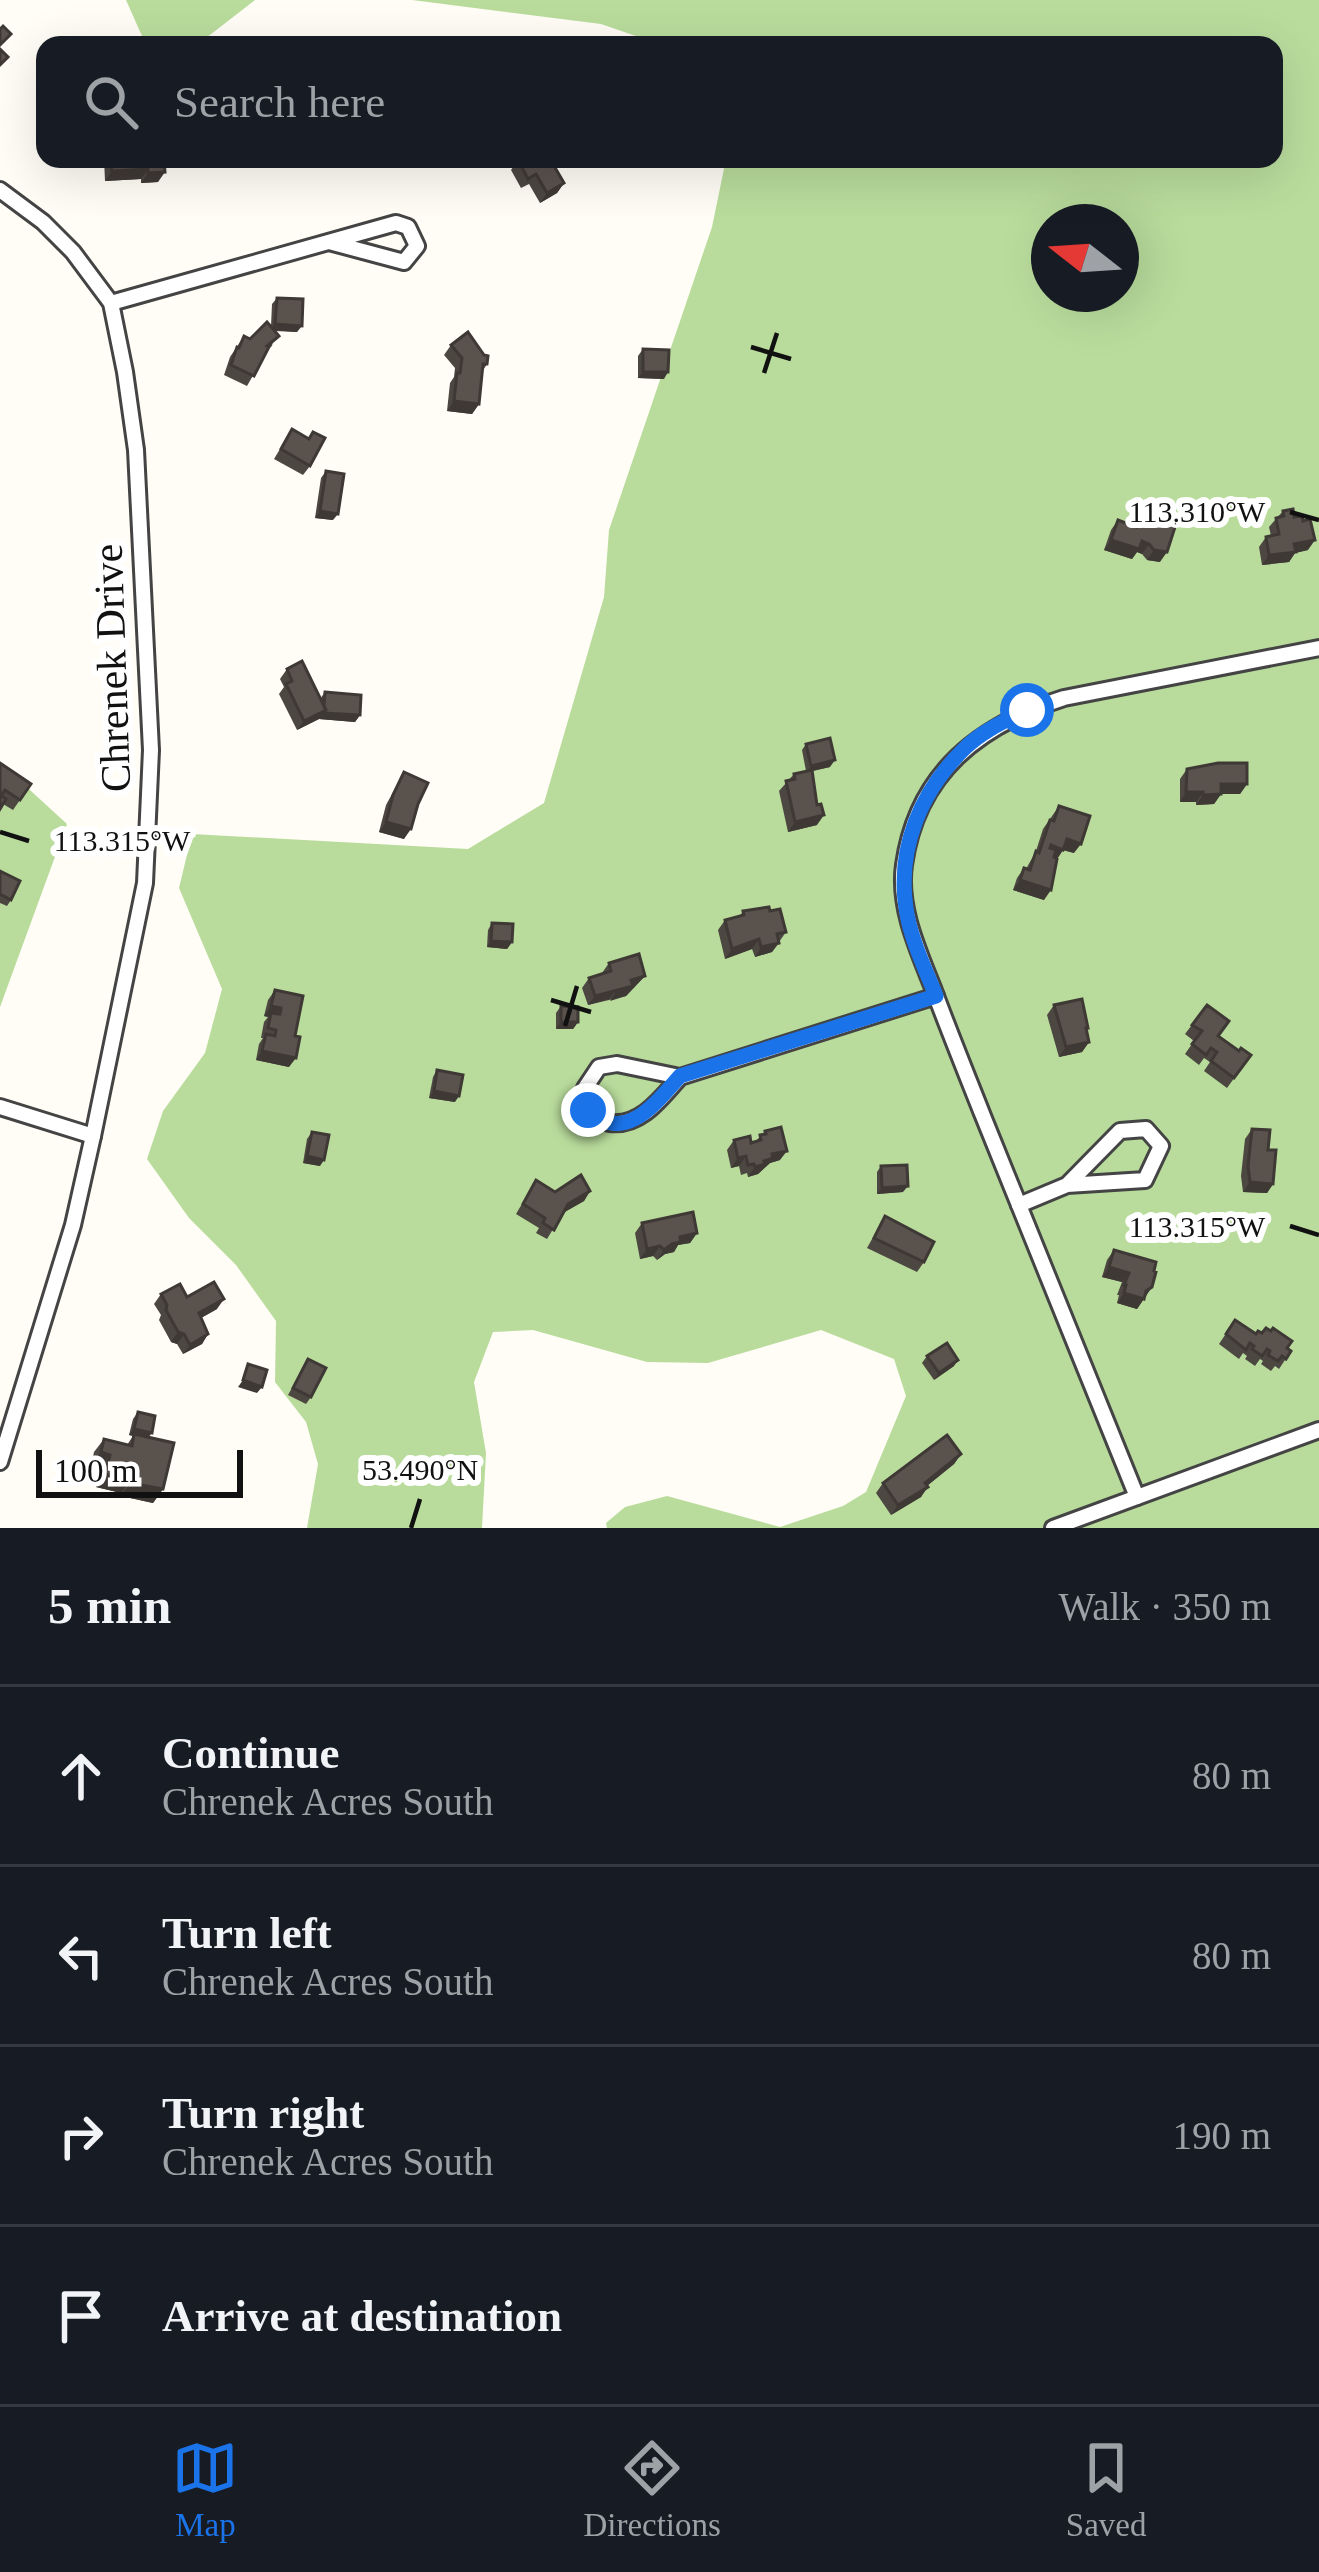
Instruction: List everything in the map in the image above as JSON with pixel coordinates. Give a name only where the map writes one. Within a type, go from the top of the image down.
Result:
[{"type":"street","name":"Chrenek Drive","points":[[0,190],[73,252],[111,303],[136,450],[151,750],[145,883],[93,1136],[73,1225],[0,1462]]},
{"type":"street","points":[[111,303],[396,223],[408,226],[417,246],[404,262],[329,242]]},
{"type":"street","points":[[1137,1497],[936,996],[906,912],[903,869],[921,805],[964,748],[991,728],[1064,698],[1319,647]]},
{"type":"street","points":[[680,1076],[652,1108],[632,1121],[599,1121],[588,1110],[585,1088],[598,1067],[617,1064],[680,1076],[936,996]]},
{"type":"street","points":[[0,1107],[93,1136]]},
{"type":"street","points":[[1019,1205],[1067,1185],[1145,1180],[1161,1146],[1146,1129],[1120,1131],[1067,1185]]},
{"type":"street","points":[[1053,1528],[1319,1430]]},
{"type":"green space","points":[[126,0],[255,0],[209,36],[142,36]]},
{"type":"green space","points":[[412,0],[1319,0],[1319,1528],[607,1528],[606,1523],[625,1507],[667,1496],[780,1527],[843,1506],[866,1492],[906,1396],[894,1359],[821,1330],[708,1363],[647,1362],[533,1330],[493,1332],[474,1382],[486,1453],[482,1528],[307,1528],[318,1464],[306,1422],[275,1382],[276,1321],[236,1265],[189,1218],[147,1159],[163,1111],[205,1053],[222,989],[179,888],[192,834],[468,849],[544,803],[604,597],[609,530],[712,227],[724,168],[1283,168],[1283,36],[636,36],[601,24]]},
{"type":"green space","points":[[0,773],[19,780],[67,824],[0,1007]]},
{"type":"building","points":[[3,26],[11,34],[0,45],[0,29]]},
{"type":"building","points":[[165,168],[165,172],[148,173],[148,169],[112,171]]},
{"type":"building","points":[[522,168],[555,168],[564,183],[547,193],[536,174],[528,179]]},
{"type":"building","points":[[277,298],[303,299],[302,326],[275,324]]},
{"type":"building","points":[[267,322],[279,336],[267,346],[254,376],[231,365],[244,336],[250,339]]},
{"type":"building","points":[[468,332],[488,356],[479,404],[454,401],[462,358],[451,345]]},
{"type":"building","points":[[643,349],[669,350],[668,372],[643,372]]},
{"type":"building","points":[[292,429],[309,439],[313,432],[325,438],[310,466],[281,449]]},
{"type":"building","points":[[326,471],[344,474],[338,514],[320,511]]},
{"type":"building","points":[[1293,509],[1294,517],[1310,519],[1315,540],[1294,544],[1296,552],[1269,555],[1266,537],[1279,534],[1276,518]]},
{"type":"building","points":[[1160,512],[1176,524],[1167,552],[1142,541],[1139,549],[1111,540],[1118,520],[1136,527],[1145,514],[1157,518]]},
{"type":"building","points":[[302,661],[326,710],[304,721],[286,684],[292,681],[287,669]]},
{"type":"building","points":[[325,692],[361,695],[360,715],[323,713]]},
{"type":"building","points":[[830,738],[835,760],[811,766],[806,744]]},
{"type":"building","points":[[0,763],[31,784],[20,800],[5,790],[0,809]]},
{"type":"building","points":[[1247,763],[1247,784],[1221,784],[1221,794],[1186,792],[1187,769]]},
{"type":"building","points":[[812,770],[817,805],[821,804],[824,815],[795,822],[786,781]]},
{"type":"building","points":[[404,772],[428,783],[411,829],[386,822]]},
{"type":"building","points":[[1059,806],[1090,816],[1081,844],[1067,839],[1063,850],[1051,845],[1057,859],[1051,890],[1020,880],[1024,868],[1030,870],[1036,851],[1039,853]]},
{"type":"building","points":[[0,871],[20,881],[11,900],[0,894]]},
{"type":"building","points":[[769,907],[770,911],[780,909],[786,932],[777,934],[779,943],[761,947],[759,939],[732,949],[725,920]]},
{"type":"building","points":[[492,923],[513,924],[512,942],[491,941]]},
{"type":"building","points":[[639,954],[645,976],[631,980],[633,986],[595,996],[589,978],[611,971],[609,963]]},
{"type":"building","points":[[275,990],[303,996],[296,1058],[262,1051],[266,1034],[275,1036],[276,1030],[268,1028],[271,1013],[280,1014],[281,1008],[271,1006]]},
{"type":"building","points":[[1082,999],[1089,1042],[1066,1047],[1054,1005]]},
{"type":"building","points":[[1207,1005],[1229,1021],[1218,1036],[1251,1055],[1234,1078],[1211,1061],[1217,1052],[1211,1048],[1206,1055],[1192,1044],[1202,1031],[1192,1025]]},
{"type":"building","points":[[561,1006],[578,1007],[578,1022],[561,1022]]},
{"type":"building","points":[[437,1070],[463,1075],[459,1096],[434,1091]]},
{"type":"building","points":[[781,1127],[787,1151],[772,1154],[773,1158],[755,1167],[748,1165],[746,1156],[738,1158],[734,1140],[750,1136],[751,1143],[761,1140],[765,1131]]},
{"type":"building","points":[[1252,1129],[1270,1130],[1268,1150],[1276,1150],[1273,1184],[1250,1182]]},
{"type":"building","points":[[312,1132],[329,1135],[324,1160],[307,1156]]},
{"type":"building","points":[[907,1165],[908,1186],[882,1188],[881,1166]]},
{"type":"building","points":[[581,1175],[590,1191],[568,1204],[554,1230],[523,1204],[536,1180],[555,1192]]},
{"type":"building","points":[[693,1212],[697,1233],[680,1237],[680,1242],[664,1250],[660,1246],[647,1249],[642,1223]]},
{"type":"building","points":[[885,1216],[934,1242],[924,1262],[874,1238]]},
{"type":"building","points":[[1114,1250],[1156,1262],[1152,1287],[1144,1299],[1124,1293],[1129,1273],[1109,1267]]},
{"type":"building","points":[[214,1282],[224,1299],[199,1313],[208,1334],[190,1345],[178,1332],[161,1294],[180,1284],[187,1297]]},
{"type":"building","points":[[1235,1320],[1256,1334],[1273,1328],[1292,1341],[1286,1359],[1282,1356],[1278,1361],[1267,1349],[1262,1356],[1250,1343],[1246,1350],[1226,1334]]},
{"type":"building","points":[[947,1343],[958,1360],[939,1373],[927,1356]]},
{"type":"building","points":[[308,1359],[326,1368],[311,1397],[293,1388]]},
{"type":"building","points":[[248,1364],[267,1370],[262,1387],[243,1380]]},
{"type":"building","points":[[138,1412],[155,1416],[152,1433],[134,1429]]},
{"type":"building","points":[[134,1434],[174,1443],[163,1489],[105,1474],[110,1455],[101,1452],[104,1439],[132,1446]]},
{"type":"building","points":[[947,1435],[961,1454],[925,1483],[928,1487],[898,1505],[883,1483]]},
{"type":"route","points":[[588,1110],[599,1121],[632,1121],[652,1108],[680,1076],[936,996],[906,912],[903,869],[912,828],[921,805],[964,748],[1027,710]]}]
